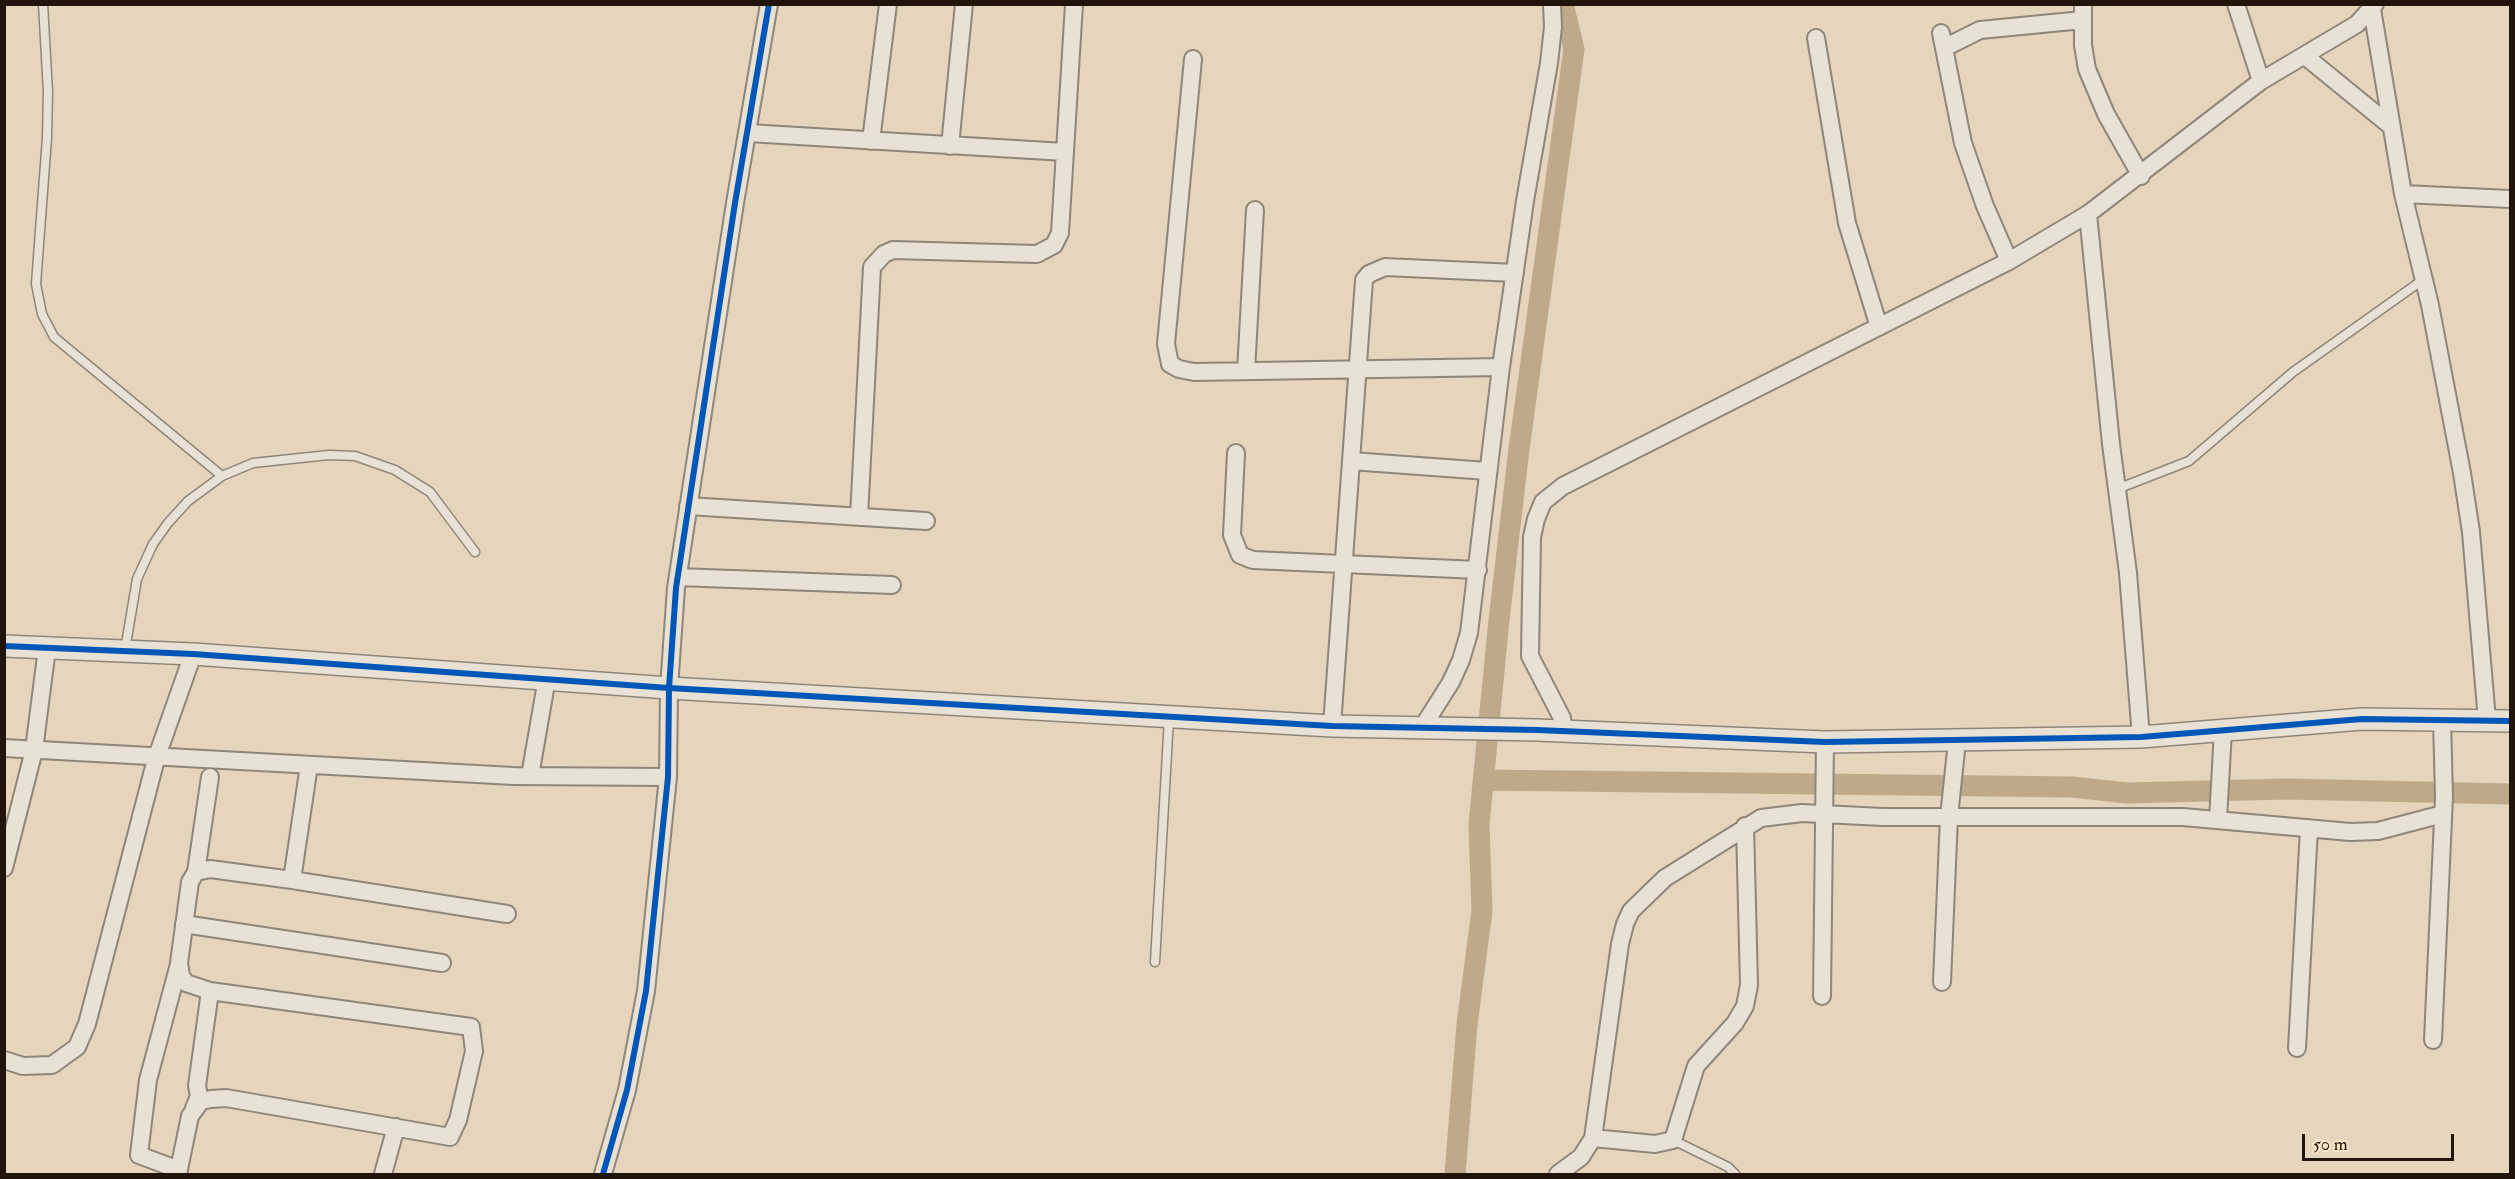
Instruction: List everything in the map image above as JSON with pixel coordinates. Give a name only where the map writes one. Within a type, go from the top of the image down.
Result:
[{"type":"street","points":[[603,1174],[627,1090],[646,991],[668,777],[669,688],[678,577],[769,4]]},
{"type":"street","points":[[871,141],[888,4]]},
{"type":"street","points":[[950,146],[963,4]]},
{"type":"street","points":[[859,517],[872,267],[884,254],[893,250],[1037,254],[1054,245],[1060,233],[1074,4]]},
{"type":"street","points":[[1429,728],[1461,660],[1469,633],[1501,367],[1549,63],[1553,27],[1552,4]]},
{"type":"street","points":[[2236,4],[2261,81]]},
{"type":"street","points":[[1564,731],[1562,718],[1530,656],[1532,537],[1543,502],[1563,486],[2009,261],[2088,214],[2141,176],[2261,81],[2356,24],[2373,7]]},
{"type":"street","points":[[2373,7],[2403,194],[2446,383],[2471,532],[2487,720]]},
{"type":"street","points":[[2009,261],[1969,163],[1943,40],[1980,30],[2083,12],[2087,69],[2106,114],[2141,176]]},
{"type":"street","points":[[1816,38],[1847,223],[1879,327]]},
{"type":"street","points":[[2305,56],[2392,127]]},
{"type":"street","points":[[1193,59],[1166,354],[1170,364],[1179,369],[1246,371],[1501,367]]},
{"type":"street","points":[[748,133],[1065,152]]},
{"type":"street","points":[[2403,194],[2511,199]]},
{"type":"street","points":[[1246,371],[1255,210]]},
{"type":"street","points":[[2088,214],[2128,573],[2141,737]]},
{"type":"street","points":[[1332,726],[1364,280],[1375,270],[1385,267],[1515,273]]},
{"type":"street","points":[[1236,453],[1232,535],[1240,555],[1253,560],[1478,570]]},
{"type":"street","points":[[1351,461],[1487,471]]},
{"type":"street","points":[[688,506],[926,521]]},
{"type":"street","points":[[678,577],[892,585]]},
{"type":"street","points":[[4,646],[193,654],[669,688],[1332,726],[1537,730],[1825,742],[2141,737],[2362,719],[2511,721]]},
{"type":"street","points":[[4,868],[34,750],[46,648]]},
{"type":"street","points":[[4,1060],[23,1066],[52,1065],[77,1047],[87,1024],[156,759],[193,654]]},
{"type":"street","points":[[530,776],[547,678]]},
{"type":"street","points":[[2433,1040],[2444,797],[2442,719]]},
{"type":"street","points":[[2218,820],[2221,799],[2223,730]]},
{"type":"street","points":[[1942,982],[1952,768],[1957,741]]},
{"type":"street","points":[[1822,996],[1825,742]]},
{"type":"street","points":[[4,748],[111,753],[156,759],[530,776],[668,777]]},
{"type":"street","points":[[292,880],[309,765]]},
{"type":"street","points":[[210,777],[196,872],[190,882],[179,963],[147,1080],[139,1155],[178,1172],[199,1096],[197,1086],[210,991]]},
{"type":"street","points":[[1558,1174],[1581,1157],[1593,1138],[1625,924],[1641,899],[1665,878],[1761,818],[1777,814],[2183,817],[2309,828],[2378,831],[2443,814]]},
{"type":"street","points":[[1593,1138],[1656,1144],[1673,1140],[1677,1135],[1690,1081],[1696,1066],[1735,1023],[1745,1006],[1749,985],[1745,826]]},
{"type":"street","points":[[2297,1048],[2309,828]]},
{"type":"street","points":[[196,872],[210,869],[292,880],[507,914]]},
{"type":"street","points":[[184,924],[442,963]]},
{"type":"street","points":[[179,963],[181,976],[186,983],[210,991],[471,1027],[474,1050],[459,1120],[450,1137],[226,1098],[201,1101],[194,1108]]},
{"type":"street","points":[[384,1174],[396,1127]]},
{"type":"lane","points":[[43,4],[48,92],[47,138],[36,284],[42,314],[54,337],[222,476]]},
{"type":"lane","points":[[2117,489],[2172,470],[2189,461],[2335,339],[2424,279]]},
{"type":"lane","points":[[125,650],[137,579],[153,544],[168,523],[188,501],[222,476],[264,461],[329,455],[355,456],[395,470],[429,492],[475,552]]},
{"type":"lane","points":[[1155,962],[1170,715]]},
{"type":"lane","points":[[1673,1140],[1728,1167],[1735,1174]]},
{"type":"waterway","points":[[1455,1174],[1467,1024],[1482,911],[1479,824],[1499,620],[1519,449],[1574,49],[1563,4]]},
{"type":"waterway","points":[[1484,780],[2072,787],[2127,793],[2287,789],[2510,794]]},
{"type":"cycle path","points":[[603,1174],[627,1090],[646,991],[668,777],[669,688],[676,588],[735,203],[769,4]]},
{"type":"cycle path","points":[[4,646],[193,654],[669,688],[1332,726],[1537,730],[1825,742],[2141,737],[2362,719],[2510,721]]}]
